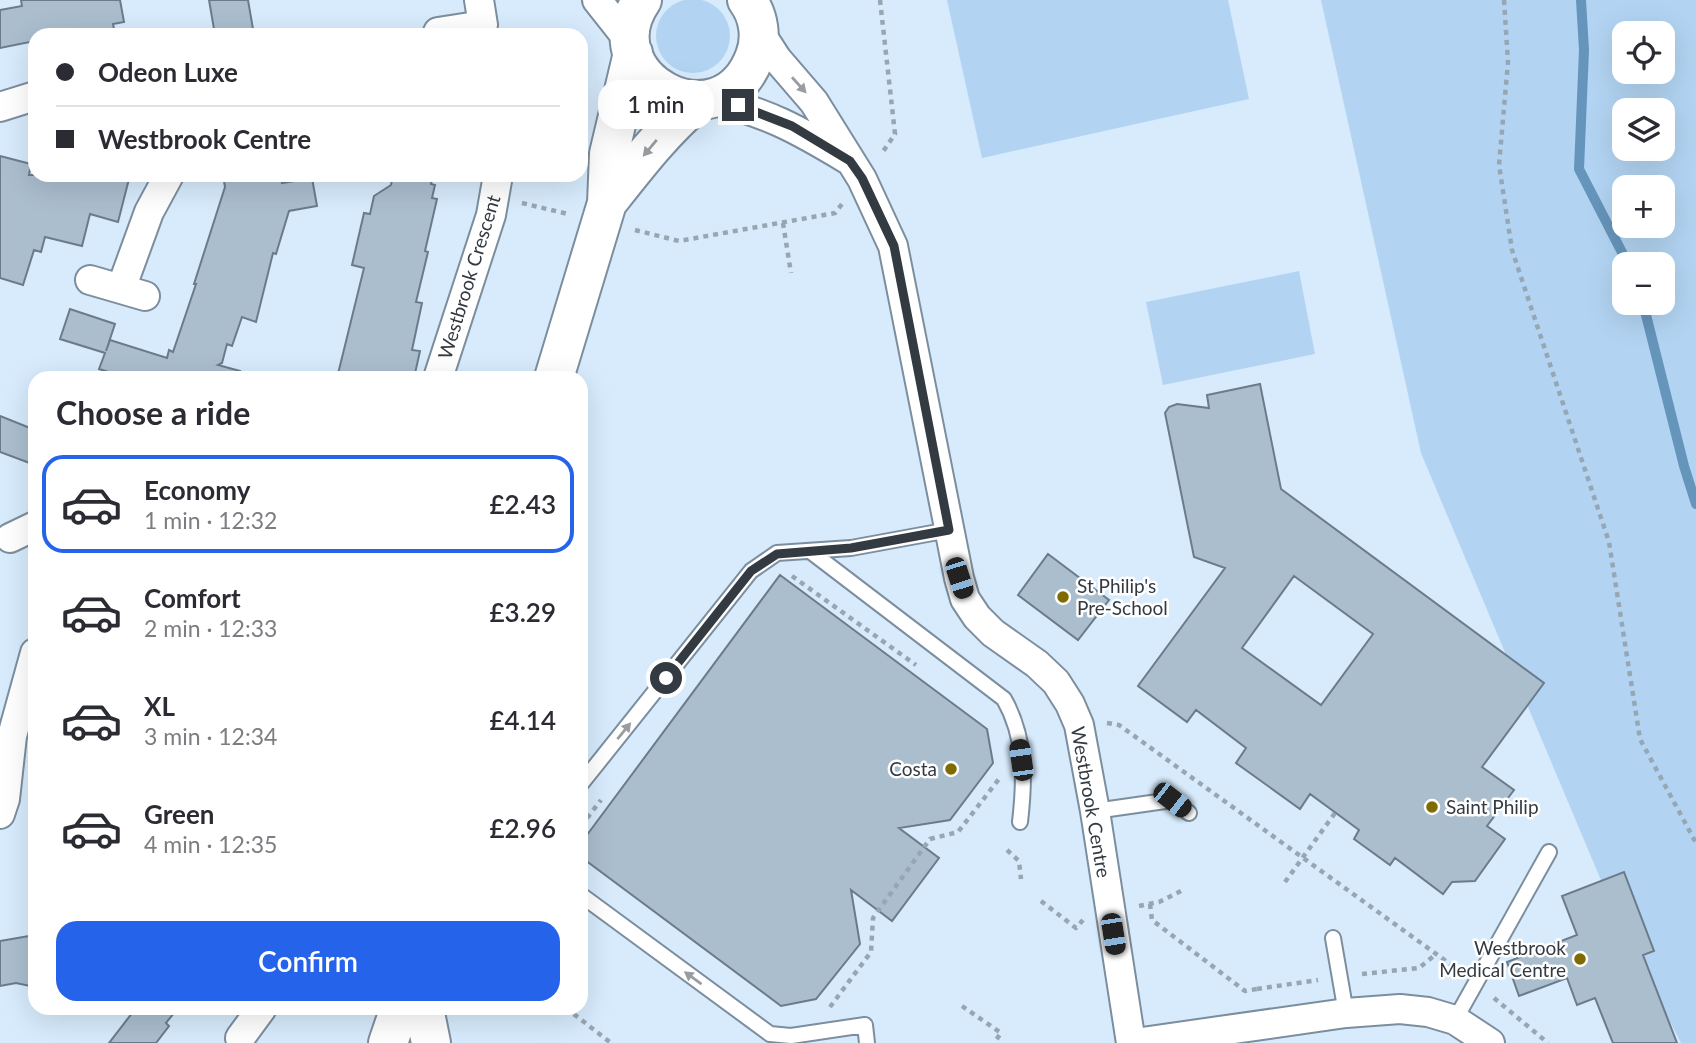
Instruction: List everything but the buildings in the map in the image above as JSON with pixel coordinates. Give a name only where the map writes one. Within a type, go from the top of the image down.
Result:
[{"type":"street","points":[[597,0],[632,48],[642,73],[657,89],[677,98],[704,100]]},
{"type":"street","points":[[556,371],[604,216],[608,154],[632,48],[631,25],[642,0]]},
{"type":"street","points":[[604,216],[652,145],[671,125],[704,100],[726,93],[740,81],[751,66],[758,49],[757,13]]},
{"type":"street","name":"Westbrook Centre","points":[[757,13],[777,59],[814,102],[862,178],[894,246],[965,599],[977,617],[993,633],[1037,664],[1056,682],[1079,725],[1133,1043],[1346,1013],[1400,1009],[1428,1012],[1455,1020],[1490,1043]]},
{"type":"street","points":[[453,28],[482,20]]},
{"type":"street","points":[[0,107],[28,98]]},
{"type":"street","name":"Westbrook Centre","points":[[704,100],[738,105],[792,126],[850,161]]},
{"type":"street","points":[[90,280],[133,293],[149,212],[165,182]]},
{"type":"street","name":"Westbrook Crescent","points":[[440,371],[491,215],[496,186]]},
{"type":"street","points":[[0,814],[5,799],[12,736],[28,678]]},
{"type":"street","points":[[240,1038],[257,1015]]},
{"type":"street","points":[[388,1043],[398,1015]]},
{"type":"street","points":[[425,1015],[431,1043]]},
{"type":"lane","points":[[588,775],[751,571],[777,554],[851,548],[949,530]]},
{"type":"lane","points":[[810,551],[1004,699],[1016,720],[1024,781],[1020,822]]},
{"type":"lane","points":[[1095,811],[1172,800],[1189,813]]},
{"type":"lane","points":[[1455,1020],[1549,852]]},
{"type":"lane","points":[[588,900],[770,1034],[792,1036],[865,1025],[867,1043]]},
{"type":"lane","points":[[1333,937],[1346,1013]]},
{"type":"path","points":[[880,0],[895,134],[882,153]]},
{"type":"path","points":[[1504,0],[1508,62],[1499,165],[1512,250],[1609,542],[1640,739],[1696,843]]},
{"type":"path","points":[[496,186],[604,216],[679,241],[835,213],[847,199]]},
{"type":"path","points":[[783,223],[791,273]]},
{"type":"path","points":[[790,574],[921,668]]},
{"type":"path","points":[[1100,721],[1119,724],[1436,954]]},
{"type":"path","points":[[830,1008],[872,952],[873,918],[930,839],[958,832],[1005,770]]},
{"type":"path","points":[[588,817],[606,793]]},
{"type":"path","points":[[1285,882],[1335,813]]},
{"type":"path","points":[[1007,850],[1019,860],[1021,879]]},
{"type":"path","points":[[1130,907],[1159,902],[1181,891]]},
{"type":"path","points":[[1041,901],[1076,928]]},
{"type":"path","points":[[1150,904],[1152,920],[1245,991],[1257,989],[1259,1003]]},
{"type":"path","points":[[962,1006],[1001,1033],[996,1040]]},
{"type":"path","points":[[575,1015],[611,1043]]},
{"type":"shaded area","points":[[686,-1],[700,-1],[714,5],[724,15],[730,36],[728,50],[714,67],[700,73],[686,73],[672,67],[662,57],[656,43],[656,29],[662,15],[672,5]]},
{"type":"shaded area","points":[[947,0],[1228,0],[1249,99],[982,158]]},
{"type":"shaded area","points":[[1321,0],[1696,0],[1696,1043],[1681,1043],[1619,923],[1421,453]]},
{"type":"shaded area","points":[[1299,271],[1315,354],[1163,385],[1146,302]]},
{"type":"waterway","points":[[1581,0],[1584,50],[1579,169],[1622,252]]},
{"type":"waterway","points":[[1646,315],[1696,504]]},
{"type":"place","name":"St Philip's Pre-School","points":[[1063,597]]},
{"type":"place","name":"Costa","points":[[951,769]]},
{"type":"place","name":"Saint Philip","points":[[1432,807]]},
{"type":"place","name":"Westbrook Medical Centre","points":[[1580,959]]},
{"type":"route","points":[[666,678],[751,571],[777,554],[851,548],[949,530],[894,246],[862,178],[850,161],[792,126],[738,105]]}]
